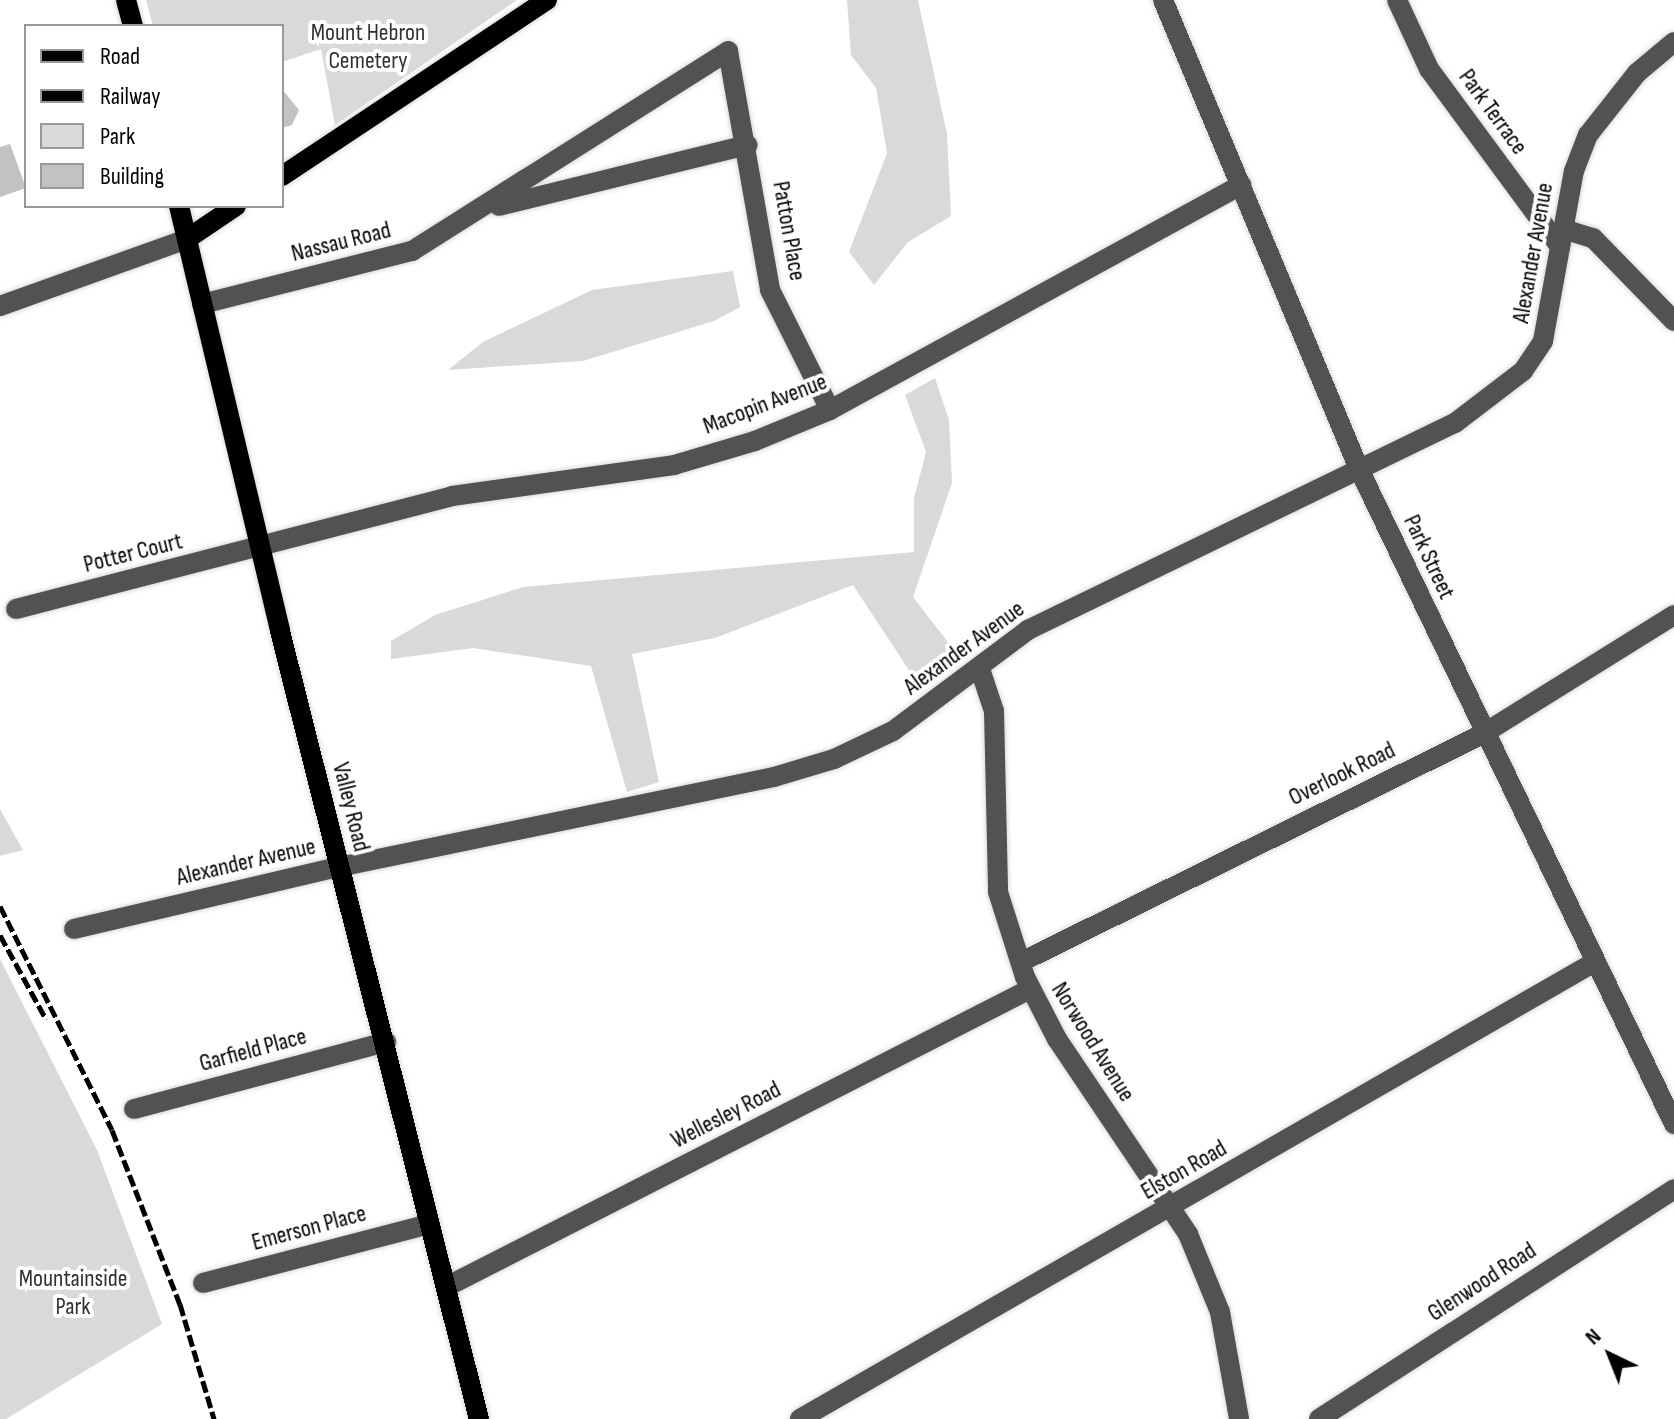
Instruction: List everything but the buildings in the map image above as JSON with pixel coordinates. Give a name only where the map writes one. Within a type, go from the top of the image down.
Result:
[{"type":"main road","points":[[126,0],[132,24]]},
{"type":"main road","points":[[284,175],[547,0]]},
{"type":"main road","name":"Valley Road","points":[[179,208],[339,867],[386,1042],[479,1419]]},
{"type":"main road","points":[[187,239],[233,208]]},
{"type":"street","name":"Park Street","points":[[1163,0],[1359,469],[1593,963],[1674,1124]]},
{"type":"street","name":"Park Terrace","points":[[1397,0],[1429,69],[1561,238]]},
{"type":"street","name":"Alexander Avenue","points":[[74,929],[339,867],[774,777],[834,759],[893,731],[980,669],[1028,630],[1455,423],[1523,371],[1551,320],[1561,238],[1574,171],[1588,135],[1637,73],[1674,42]]},
{"type":"street","name":"Patton Place","points":[[728,51],[748,145],[770,290],[830,410]]},
{"type":"street","name":"Nassau Road","points":[[202,304],[412,251],[484,210],[728,51]]},
{"type":"street","name":"Nassau Road","points":[[484,210],[748,145]]},
{"type":"street","name":"Macopin Avenue","points":[[263,547],[452,496],[674,465],[755,441],[830,410],[1241,185]]},
{"type":"street","points":[[1561,238],[1593,238],[1674,321]]},
{"type":"street","points":[[0,306],[187,239]]},
{"type":"street","name":"Potter Court","points":[[16,609],[263,547]]},
{"type":"street","name":"Overlook Road","points":[[1023,961],[1483,734],[1674,615]]},
{"type":"street","name":"Norwood Avenue","points":[[980,669],[994,711],[998,892],[1030,989],[1188,1234],[1220,1312],[1239,1419]]},
{"type":"street","name":"Elston Road","points":[[800,1419],[1593,963]]},
{"type":"street","name":"Wellesley Road","points":[[446,1287],[1030,989]]},
{"type":"street","name":"Garfield Place","points":[[134,1109],[386,1042]]},
{"type":"street","name":"Glenwood Road","points":[[1319,1419],[1674,1189]]},
{"type":"street","name":"Emerson Place","points":[[203,1283],[429,1224]]},
{"type":"green space","name":"Mount Hebron Cemetery","points":[[146,0],[517,0],[335,125],[321,49],[284,61],[284,24],[152,24]]},
{"type":"green space","points":[[847,0],[918,0],[947,134],[951,216],[908,242],[874,285],[849,252],[887,153],[876,88],[851,55]]},
{"type":"green space","points":[[733,271],[740,307],[714,321],[583,361],[448,370],[483,342],[592,290]]},
{"type":"green space","points":[[935,378],[949,420],[952,483],[913,597],[961,659],[922,690],[853,585],[715,638],[632,654],[659,782],[627,792],[591,666],[473,648],[391,659],[391,641],[435,615],[523,587],[914,552],[914,498],[926,452],[905,395]]},
{"type":"green space","points":[[0,809],[23,850],[0,856]]},
{"type":"green space","name":"Mountainside Park","points":[[0,959],[97,1150],[162,1324],[6,1419],[0,1419]]},
{"type":"railway","points":[[0,906],[112,1130],[180,1304],[214,1419]]},
{"type":"railway","points":[[0,935],[46,1019]]}]
